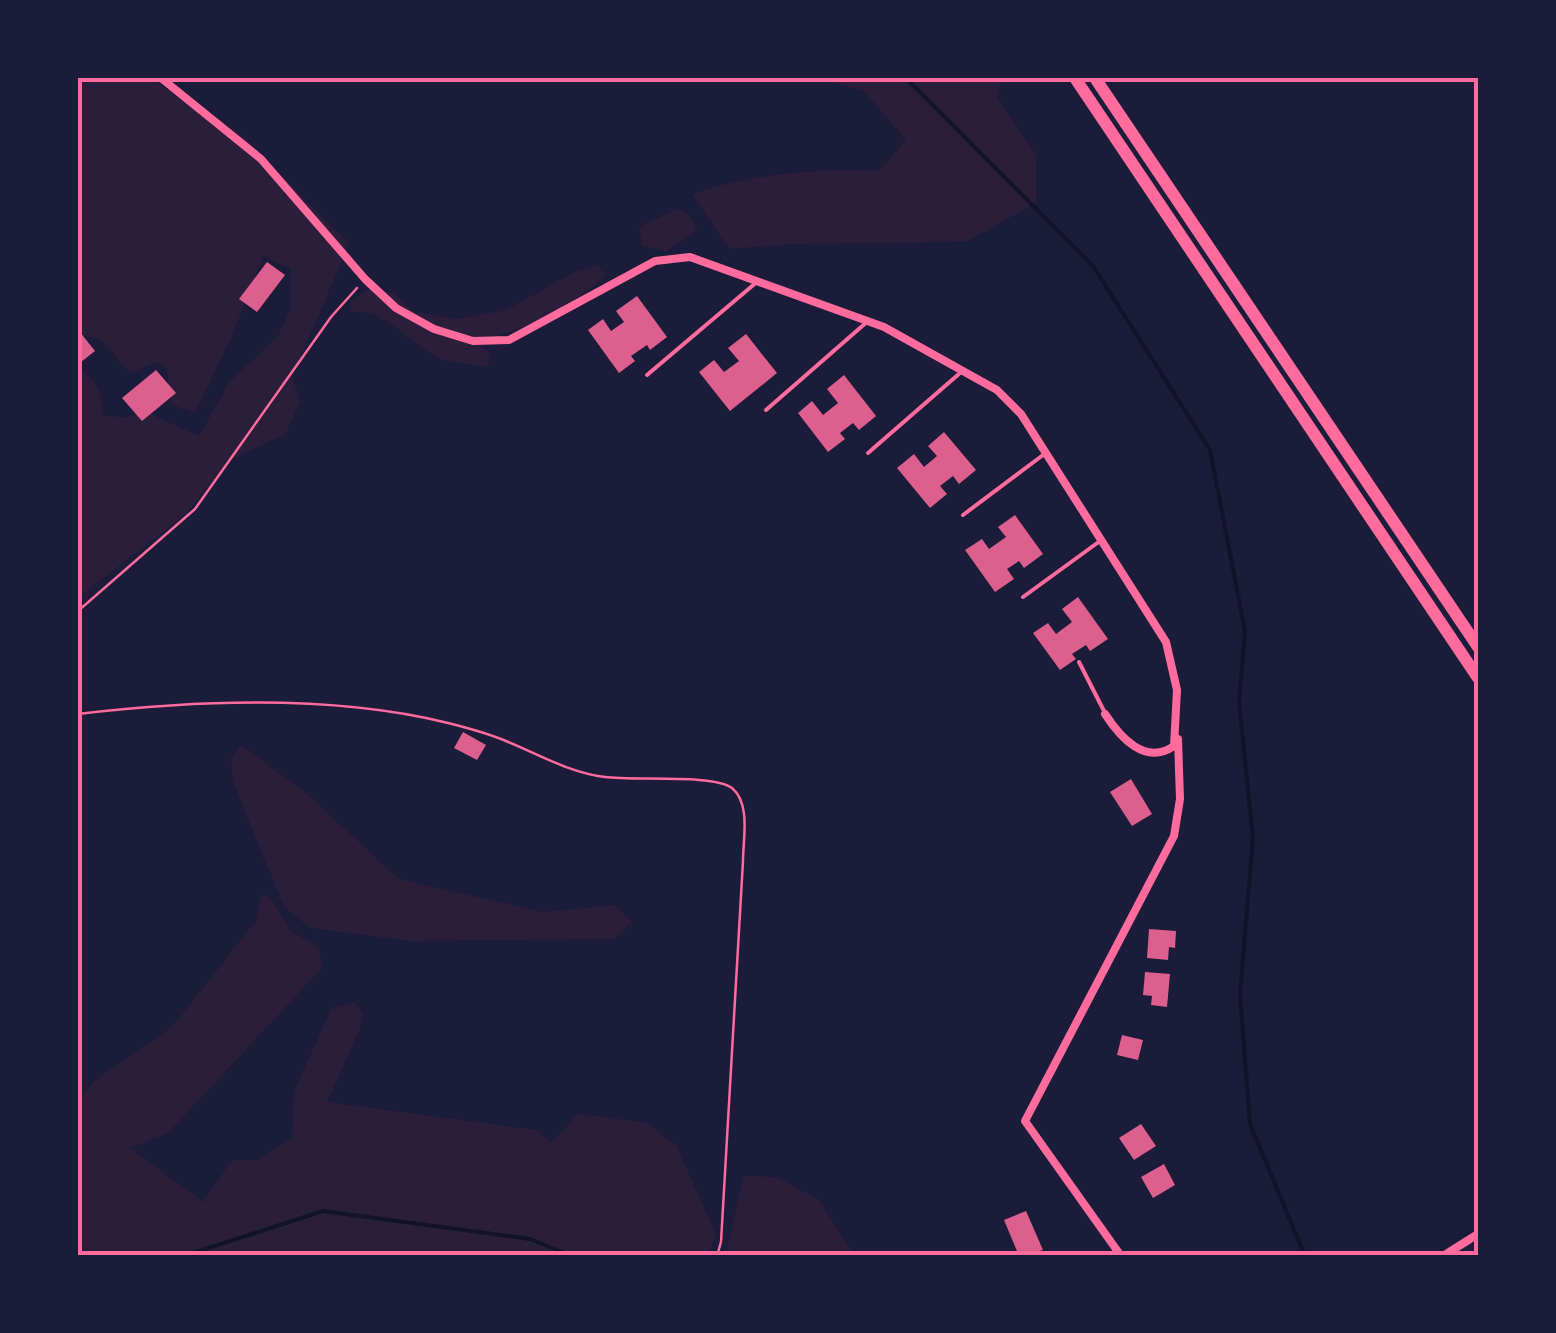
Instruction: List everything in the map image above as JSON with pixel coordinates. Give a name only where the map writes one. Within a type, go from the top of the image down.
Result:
[{"type":"highway","points":[[1075,78],[1478,678]]},
{"type":"highway","points":[[1095,78],[1478,647]]},
{"type":"street","points":[[161,78],[261,160],[365,280],[396,308],[434,330],[486,343],[520,336],[655,261],[690,257],[869,320],[963,370],[1010,402],[1166,642],[1177,690],[1180,799],[1174,836],[1025,1121],[1121,1256]]},
{"type":"street","points":[[1105,714],[1129,744],[1147,752],[1163,753],[1175,742],[1177,690]]},
{"type":"street","points":[[1443,1256],[1478,1234]]},
{"type":"lane","points":[[647,376],[758,281]]},
{"type":"lane","points":[[766,410],[869,320]]},
{"type":"lane","points":[[868,453],[963,370]]},
{"type":"lane","points":[[963,515],[1046,453]]},
{"type":"lane","points":[[1024,597],[1102,539]]},
{"type":"lane","points":[[1079,662],[1105,714]]},
{"type":"path","points":[[78,611],[195,509],[331,317],[365,280]]},
{"type":"path","points":[[78,714],[248,702],[380,710],[488,734],[586,773],[634,779],[716,780],[730,785],[743,804],[743,861],[721,1242],[717,1256]]},
{"type":"shaded area","points":[[78,78],[152,78],[199,113],[241,134],[349,244],[292,377],[300,401],[286,434],[229,460],[186,514],[78,598],[78,368],[98,388],[103,416],[126,417],[146,412],[199,436],[230,381],[278,336],[291,307],[291,269],[263,256],[232,336],[195,413],[171,404],[167,367],[157,362],[130,373],[101,339],[78,335]]},
{"type":"shaded area","points":[[812,78],[1002,78],[997,98],[1036,155],[1036,203],[966,242],[792,244],[729,249],[692,194],[784,174],[879,171],[906,140],[863,90]]},
{"type":"shaded area","points":[[677,209],[687,212],[697,230],[666,252],[642,245],[639,227]]},
{"type":"shaded area","points":[[597,265],[606,275],[563,307],[512,331],[477,342],[491,355],[487,367],[439,358],[385,320],[349,312],[351,301],[370,289],[393,293],[415,312],[457,319],[506,310],[578,270]]},
{"type":"shaded area","points":[[241,745],[306,793],[399,879],[543,912],[615,905],[632,922],[614,939],[411,941],[310,928],[284,907],[233,782],[231,758]]},
{"type":"shaded area","points":[[261,894],[271,898],[292,932],[319,947],[322,968],[167,1134],[130,1148],[203,1202],[232,1160],[258,1160],[292,1138],[294,1092],[331,1009],[354,1002],[363,1013],[359,1031],[327,1102],[536,1130],[552,1143],[577,1114],[645,1122],[676,1145],[716,1235],[708,1255],[78,1255],[78,1101],[93,1082],[172,1027],[256,921]]},
{"type":"shaded area","points":[[743,1176],[777,1177],[819,1200],[854,1255],[726,1255]]},
{"type":"building","points":[[267,262],[285,275],[257,312],[239,299]]},
{"type":"building","points":[[637,296],[667,337],[650,350],[647,345],[631,356],[635,361],[619,373],[588,330],[603,319],[611,331],[624,322],[616,311]]},
{"type":"building","points":[[80,332],[95,351],[81,362],[78,357]]},
{"type":"building","points":[[746,334],[777,373],[730,411],[699,372],[714,360],[724,372],[739,361],[728,348]]},
{"type":"building","points":[[156,370],[176,393],[142,421],[122,398]]},
{"type":"building","points":[[844,375],[876,416],[859,430],[853,423],[840,433],[845,439],[828,452],[798,413],[812,401],[823,415],[838,403],[827,389]]},
{"type":"building","points":[[944,432],[976,470],[959,484],[953,476],[940,486],[947,494],[930,508],[897,468],[914,454],[924,467],[937,456],[928,446]]},
{"type":"building","points":[[1015,515],[1043,554],[1024,568],[1019,561],[1007,569],[1014,579],[995,592],[965,550],[982,539],[989,549],[1006,537],[998,527]]},
{"type":"building","points":[[1078,597],[1108,639],[1090,651],[1086,645],[1072,654],[1076,659],[1060,670],[1033,633],[1048,623],[1056,634],[1072,622],[1062,609]]},
{"type":"building","points":[[463,732],[486,745],[477,760],[454,748]]},
{"type":"building","points":[[1131,779],[1152,814],[1132,826],[1110,792]]},
{"type":"building","points":[[1149,929],[1176,931],[1175,948],[1169,947],[1168,960],[1147,958]]},
{"type":"building","points":[[1145,972],[1170,974],[1167,1007],[1151,1005],[1152,996],[1143,995]]},
{"type":"building","points":[[1122,1035],[1143,1040],[1138,1060],[1117,1055]]},
{"type":"building","points":[[1141,1124],[1156,1146],[1134,1160],[1119,1138]]},
{"type":"building","points":[[1164,1164],[1175,1185],[1153,1198],[1141,1177]]},
{"type":"building","points":[[1026,1211],[1043,1250],[1019,1256],[1004,1220]]},
{"type":"waterway","points":[[906,78],[1093,266],[1210,450],[1245,631],[1239,702],[1253,838],[1240,994],[1250,1124],[1305,1256]]},
{"type":"waterway","points":[[184,1256],[323,1211],[530,1239],[572,1256]]}]
